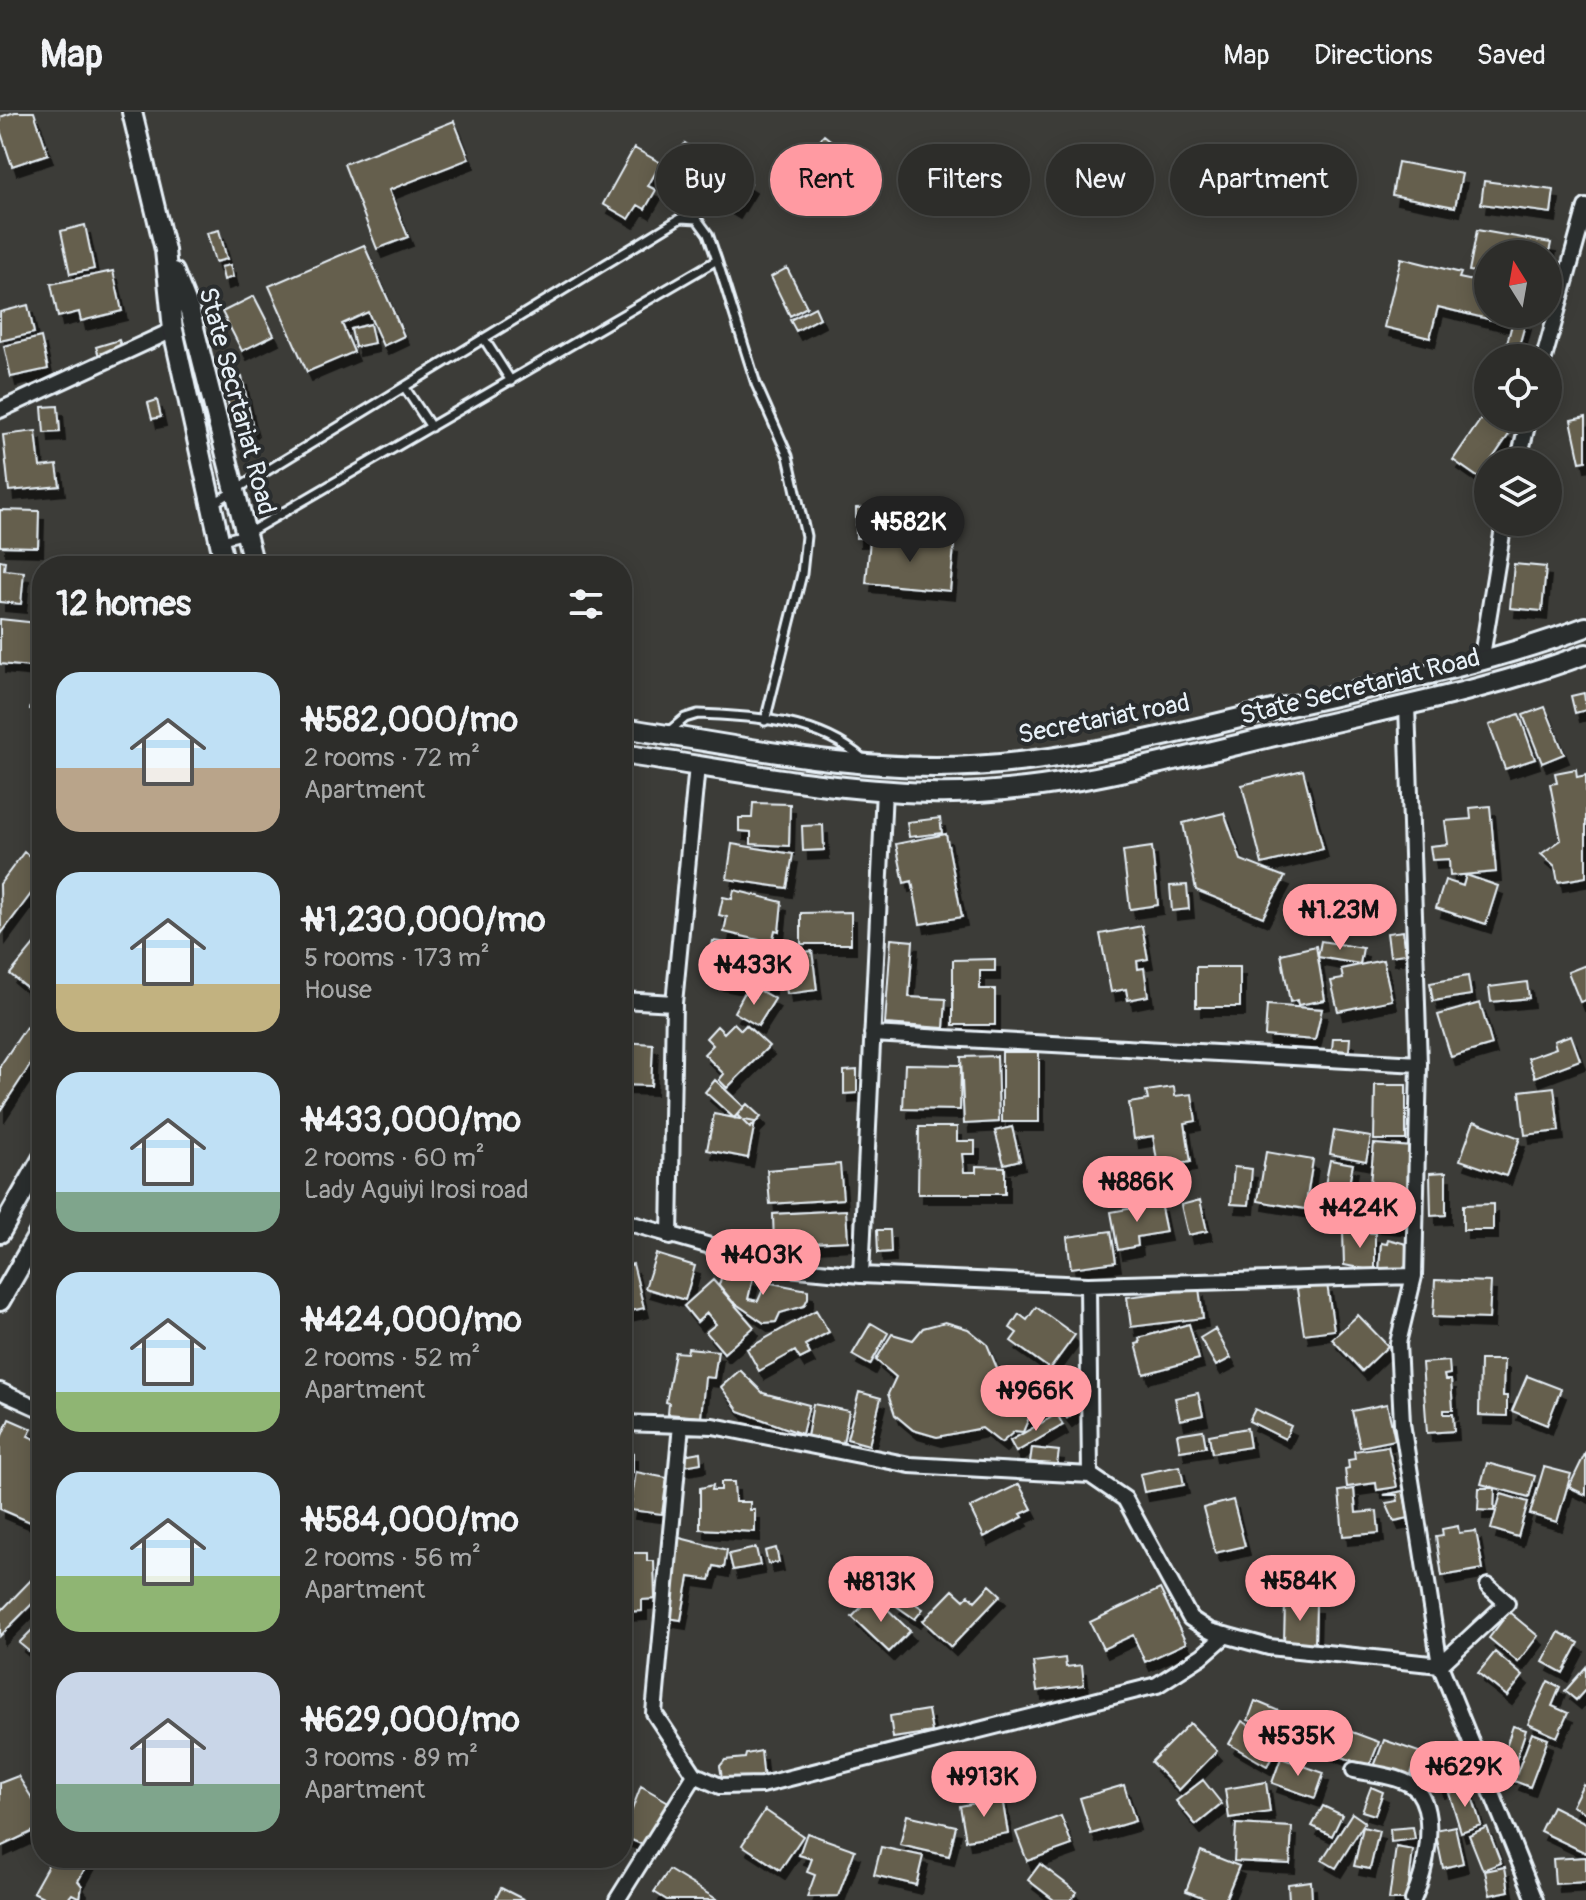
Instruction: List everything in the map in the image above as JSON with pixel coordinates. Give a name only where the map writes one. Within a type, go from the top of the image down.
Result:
[{"type":"street","points":[[132,112],[165,250],[173,330],[223,556]]},
{"type":"street","points":[[1548,344],[1586,207]]},
{"type":"street","name":"State Secrtariat Road","points":[[165,250],[190,312],[252,556]]},
{"type":"street","points":[[0,410],[173,330]]},
{"type":"street","points":[[1481,662],[1502,536]]},
{"type":"street","name":"Secretariat road","points":[[632,730],[867,763],[964,766],[1058,756],[1137,742],[1481,662],[1586,627]]},
{"type":"street","name":"State Secretariat Road","points":[[632,756],[839,787],[992,791],[1134,768],[1407,705],[1586,654]]},
{"type":"street","points":[[1407,705],[1419,1064],[1414,1276],[1398,1343],[1402,1423],[1440,1665],[1535,1900]]},
{"type":"street","points":[[670,1237],[674,1003],[697,766]]},
{"type":"street","points":[[861,1275],[884,790]]},
{"type":"street","points":[[632,1001],[674,1003]]},
{"type":"street","points":[[872,1034],[1419,1064]]},
{"type":"street","points":[[0,1233],[32,1177]]},
{"type":"street","points":[[632,1224],[788,1268],[861,1275],[1088,1285],[1414,1276]]},
{"type":"street","points":[[0,1301],[32,1245]]},
{"type":"street","points":[[1088,1285],[1090,1475]]},
{"type":"street","points":[[0,1391],[32,1405]]},
{"type":"street","points":[[632,1423],[713,1426],[910,1465],[1090,1475],[1125,1499],[1190,1618],[1210,1631],[1269,1647],[1440,1665],[1507,1603],[1488,1586]]},
{"type":"street","points":[[681,1425],[654,1713],[695,1775],[720,1786],[762,1785],[1157,1685],[1226,1635]]},
{"type":"street","points":[[1354,1770],[1405,1782],[1418,1791],[1425,1809],[1427,1832],[1413,1900]]},
{"type":"street","points":[[617,1900],[695,1775]]},
{"type":"lane","points":[[211,504],[234,493],[681,218],[697,219],[708,234],[756,384],[788,456],[806,536],[802,574],[765,721]]},
{"type":"lane","points":[[220,540],[246,534],[717,260]]},
{"type":"lane","points":[[484,339],[511,381]]},
{"type":"lane","points":[[405,388],[431,427]]},
{"type":"lane","points":[[665,735],[685,718],[698,714],[765,721],[824,733],[848,746],[867,763]]},
{"type":"building","points":[[15,112],[34,112],[48,154],[12,166],[0,130],[0,117]]},
{"type":"building","points":[[454,121],[469,159],[389,190],[408,237],[377,249],[344,164]]},
{"type":"building","points":[[824,135],[835,144],[816,144]]},
{"type":"building","points":[[634,148],[656,160],[656,172],[648,186],[656,190],[645,209],[638,205],[629,219],[603,204]]},
{"type":"building","points":[[1398,162],[1462,174],[1455,207],[1392,195]]},
{"type":"building","points":[[1484,181],[1554,190],[1551,213],[1481,204]]},
{"type":"building","points":[[85,225],[94,269],[70,274],[61,231]]},
{"type":"building","points":[[219,230],[227,259],[215,262],[207,233]]},
{"type":"building","points":[[1477,230],[1534,240],[1475,240]]},
{"type":"building","points":[[364,245],[404,336],[383,346],[368,312],[342,324],[354,352],[307,372],[269,286]]},
{"type":"building","points":[[1474,245],[1474,272],[1469,271]]},
{"type":"building","points":[[1401,258],[1461,273],[1459,278],[1474,281],[1474,316],[1438,307],[1430,338],[1384,327]]},
{"type":"building","points":[[230,265],[233,277],[224,280],[221,267]]},
{"type":"building","points":[[787,268],[807,307],[790,316],[771,277]]},
{"type":"building","points":[[113,271],[122,311],[81,321],[79,312],[58,317],[51,284]]},
{"type":"building","points":[[254,296],[274,335],[242,351],[222,312]]},
{"type":"building","points":[[28,305],[34,333],[0,341],[0,312]]},
{"type":"building","points":[[815,307],[820,318],[796,331],[790,320]]},
{"type":"building","points":[[370,324],[374,343],[355,347],[351,329]]},
{"type":"building","points":[[1511,328],[1524,328],[1520,344],[1507,343]]},
{"type":"building","points":[[41,337],[48,369],[11,377],[4,346]]},
{"type":"building","points":[[41,337],[48,369],[11,377],[4,346]]},
{"type":"building","points":[[119,340],[122,349],[99,356],[96,347]]},
{"type":"building","points":[[231,361],[235,369],[221,375],[217,366]]},
{"type":"building","points":[[242,377],[253,428],[235,432],[223,381]]},
{"type":"building","points":[[242,377],[253,428],[235,432],[223,381]]},
{"type":"building","points":[[157,400],[161,417],[152,419],[148,403]]},
{"type":"building","points":[[58,406],[60,432],[44,433],[42,407]]},
{"type":"building","points":[[1586,417],[1586,461],[1580,462],[1571,420]]},
{"type":"building","points":[[1474,429],[1474,432],[1510,433],[1500,448],[1474,448],[1474,475],[1453,460]]},
{"type":"building","points":[[36,431],[40,467],[57,465],[60,486],[9,491],[3,435]]},
{"type":"building","points":[[36,431],[40,467],[57,465],[60,486],[9,491],[3,435]]},
{"type":"building","points":[[888,507],[888,537],[856,538],[856,508]]},
{"type":"building","points":[[0,510],[39,511],[38,547],[0,546]]},
{"type":"building","points":[[890,534],[914,536],[913,542],[954,546],[950,591],[866,583],[870,540],[890,542]]},
{"type":"building","points":[[0,560],[5,561],[4,570],[24,572],[21,604],[0,602]]},
{"type":"building","points":[[1514,564],[1546,567],[1542,611],[1510,608]]},
{"type":"building","points":[[0,619],[32,622],[32,667],[0,664]]},
{"type":"building","points":[[1584,693],[1586,710],[1575,713],[1571,696]]},
{"type":"building","points":[[1545,707],[1564,754],[1542,763],[1523,715]]},
{"type":"building","points":[[1519,714],[1535,759],[1505,769],[1489,725]]},
{"type":"building","points":[[1576,769],[1577,777],[1586,775],[1586,877],[1558,882],[1555,866],[1541,854],[1561,840],[1550,784],[1557,783],[1555,773]]},
{"type":"building","points":[[1303,770],[1323,849],[1262,864],[1242,785]]},
{"type":"building","points":[[753,803],[790,804],[789,846],[751,844],[751,832],[739,831],[739,818],[752,818]]},
{"type":"building","points":[[1490,806],[1496,872],[1450,876],[1449,859],[1432,860],[1430,846],[1448,844],[1445,821],[1471,819],[1470,808]]},
{"type":"building","points":[[1224,813],[1241,860],[1285,877],[1263,917],[1196,890],[1183,823]]},
{"type":"building","points":[[940,818],[942,833],[909,837],[907,822]]},
{"type":"building","points":[[823,825],[824,850],[803,851],[802,826]]},
{"type":"building","points":[[946,834],[962,917],[920,924],[912,881],[904,883],[896,844]]},
{"type":"building","points":[[732,844],[793,854],[787,888],[727,879]]},
{"type":"building","points":[[1152,847],[1158,905],[1130,909],[1123,851]]},
{"type":"building","points":[[24,852],[32,858],[32,892],[1,934],[0,884]]},
{"type":"building","points":[[1466,875],[1498,886],[1486,924],[1436,908],[1445,880],[1463,886]]},
{"type":"building","points":[[1187,885],[1189,909],[1172,911],[1170,886]]},
{"type":"building","points":[[734,890],[782,902],[779,931],[775,930],[772,943],[724,932],[727,917],[719,915],[723,897],[732,899]]},
{"type":"building","points":[[851,912],[851,944],[801,944],[801,913]]},
{"type":"building","points":[[1142,926],[1148,959],[1137,961],[1138,969],[1144,968],[1148,996],[1128,1000],[1126,989],[1111,992],[1100,934]]},
{"type":"building","points":[[1403,931],[1406,954],[1390,956],[1387,933]]},
{"type":"building","points":[[891,939],[913,941],[909,997],[946,999],[944,1028],[885,1024]]},
{"type":"building","points":[[713,941],[763,948],[761,953],[773,955],[776,958],[770,985],[766,984],[765,990],[736,984],[735,976],[734,984],[713,980],[717,963],[709,961]]},
{"type":"building","points":[[1321,941],[1363,948],[1360,964],[1318,957]]},
{"type":"building","points":[[1316,946],[1325,1000],[1298,1005],[1297,1000],[1290,1002],[1281,954]]},
{"type":"building","points":[[32,947],[31,991],[10,974]]},
{"type":"building","points":[[812,951],[817,990],[787,994],[782,955]]},
{"type":"building","points":[[995,959],[995,971],[980,971],[980,989],[995,989],[995,1025],[953,1025],[953,960]]},
{"type":"building","points":[[1383,960],[1392,1000],[1338,1011],[1331,981],[1343,979],[1341,969]]},
{"type":"building","points":[[1586,965],[1586,1000],[1580,1002],[1568,972]]},
{"type":"building","points":[[1196,967],[1240,967],[1240,1007],[1196,1007]]},
{"type":"building","points":[[1468,976],[1471,995],[1433,1001],[1430,983]]},
{"type":"building","points":[[1527,982],[1529,998],[1491,1002],[1489,987]]},
{"type":"building","points":[[759,990],[775,999],[758,1026],[734,1012],[745,992],[754,998]]},
{"type":"building","points":[[1480,1003],[1492,1045],[1451,1057],[1438,1015]]},
{"type":"building","points":[[1267,1005],[1322,1009],[1315,1040],[1265,1036]]},
{"type":"building","points":[[734,1023],[741,1030],[746,1025],[769,1046],[727,1088],[719,1080],[724,1074],[704,1054],[713,1045],[706,1038],[717,1026],[724,1033]]},
{"type":"building","points":[[26,1027],[32,1031],[32,1062],[0,1111],[0,1066]]},
{"type":"building","points":[[1571,1035],[1580,1060],[1535,1077],[1528,1058],[1556,1048],[1554,1041]]},
{"type":"building","points":[[1333,1038],[1350,1038],[1349,1051],[1332,1050]]},
{"type":"building","points":[[632,1043],[653,1044],[651,1086],[632,1085]]},
{"type":"building","points":[[1002,1052],[1039,1052],[1039,1122],[1002,1122]]},
{"type":"building","points":[[997,1056],[999,1122],[964,1124],[961,1057]]},
{"type":"building","points":[[905,1064],[961,1065],[960,1110],[903,1109]]},
{"type":"building","points":[[857,1070],[857,1093],[844,1094],[844,1071]]},
{"type":"building","points":[[715,1080],[744,1107],[734,1118],[705,1092]]},
{"type":"building","points":[[1375,1085],[1406,1085],[1406,1140],[1374,1140]]},
{"type":"building","points":[[1174,1087],[1175,1096],[1192,1094],[1196,1121],[1185,1123],[1191,1162],[1158,1167],[1153,1136],[1134,1139],[1129,1103],[1148,1100],[1146,1091]]},
{"type":"building","points":[[1554,1087],[1559,1131],[1525,1135],[1520,1091]]},
{"type":"building","points":[[747,1104],[761,1117],[750,1128],[737,1115]]},
{"type":"building","points":[[714,1114],[755,1122],[748,1158],[707,1150]]},
{"type":"building","points":[[1474,1121],[1520,1138],[1506,1176],[1460,1160]]},
{"type":"building","points":[[919,1127],[957,1127],[957,1141],[975,1141],[975,1154],[962,1154],[964,1172],[976,1172],[976,1166],[1005,1167],[1005,1194],[918,1194]]},
{"type":"building","points":[[1012,1127],[1020,1160],[1004,1164],[995,1131]]},
{"type":"building","points":[[1334,1131],[1371,1137],[1366,1161],[1330,1154]]},
{"type":"building","points":[[1374,1144],[1412,1147],[1404,1226],[1366,1222]]},
{"type":"building","points":[[1266,1152],[1313,1160],[1305,1209],[1258,1201]]},
{"type":"building","points":[[1330,1160],[1353,1164],[1344,1209],[1321,1205]]},
{"type":"building","points":[[840,1164],[843,1199],[770,1204],[767,1170]]},
{"type":"building","points":[[1234,1167],[1252,1169],[1249,1205],[1231,1204]]},
{"type":"building","points":[[1446,1172],[1446,1215],[1431,1216],[1430,1173]]},
{"type":"building","points":[[1200,1200],[1207,1231],[1188,1235],[1181,1205]]},
{"type":"building","points":[[1160,1203],[1166,1232],[1137,1237],[1138,1246],[1118,1250],[1111,1212]]},
{"type":"building","points":[[1493,1204],[1493,1230],[1463,1230],[1463,1205]]},
{"type":"building","points":[[846,1210],[848,1241],[774,1245],[773,1214]]},
{"type":"building","points":[[877,1230],[890,1230],[891,1252],[878,1253]]},
{"type":"building","points":[[1111,1231],[1116,1262],[1071,1268],[1067,1237]]},
{"type":"building","points":[[1343,1231],[1375,1233],[1375,1271],[1344,1265]]},
{"type":"building","points":[[1388,1239],[1410,1245],[1408,1273],[1379,1272],[1381,1243],[1387,1244]]},
{"type":"building","points":[[656,1254],[695,1266],[685,1300],[645,1288]]},
{"type":"building","points":[[632,1264],[644,1308],[632,1311]]},
{"type":"building","points":[[723,1272],[753,1278],[748,1299],[758,1301],[766,1282],[808,1290],[808,1298],[804,1306],[780,1313],[776,1322],[764,1323],[732,1301],[719,1285]]},
{"type":"building","points":[[713,1280],[754,1327],[724,1353],[706,1332],[716,1324],[707,1313],[697,1322],[684,1306]]},
{"type":"building","points":[[1435,1280],[1491,1282],[1489,1319],[1433,1317]]},
{"type":"building","points":[[1327,1284],[1334,1330],[1304,1334],[1297,1289]]},
{"type":"building","points":[[1199,1288],[1203,1318],[1131,1327],[1127,1297]]},
{"type":"building","points":[[1036,1307],[1075,1335],[1050,1369],[1011,1341],[1017,1333],[1010,1328],[1019,1314],[1027,1320]]},
{"type":"building","points":[[816,1310],[829,1332],[805,1345],[810,1354],[800,1359],[795,1351],[759,1371],[747,1349]]},
{"type":"building","points":[[1358,1315],[1388,1346],[1362,1371],[1332,1339]]},
{"type":"building","points":[[945,1322],[968,1329],[987,1344],[1003,1383],[1027,1388],[1028,1406],[1012,1412],[1031,1413],[1023,1432],[1015,1431],[1001,1443],[982,1428],[937,1437],[913,1430],[895,1415],[888,1394],[896,1377],[876,1360],[892,1334],[913,1340],[923,1328]]},
{"type":"building","points":[[871,1323],[888,1333],[870,1365],[852,1355]]},
{"type":"building","points":[[1189,1324],[1199,1359],[1144,1374],[1136,1344],[1140,1343],[1139,1338]]},
{"type":"building","points":[[1215,1329],[1231,1358],[1216,1366],[1200,1338]]},
{"type":"building","points":[[688,1348],[718,1351],[714,1378],[705,1377],[701,1417],[668,1414],[669,1403],[666,1402],[675,1352],[687,1353]]},
{"type":"building","points":[[1480,1360],[1504,1360],[1503,1396],[1507,1396],[1507,1416],[1479,1415]]},
{"type":"building","points":[[1449,1361],[1450,1374],[1444,1375],[1445,1380],[1451,1380],[1453,1410],[1444,1410],[1444,1414],[1453,1414],[1454,1431],[1427,1433],[1422,1363]]},
{"type":"building","points":[[740,1370],[763,1393],[809,1405],[802,1434],[739,1411],[721,1387]]},
{"type":"building","points":[[1049,1376],[1076,1411],[1067,1418],[1040,1383]]},
{"type":"building","points":[[1527,1376],[1561,1389],[1547,1425],[1512,1411]]},
{"type":"building","points":[[859,1392],[881,1398],[869,1445],[847,1439]]},
{"type":"building","points":[[1198,1393],[1203,1415],[1180,1420],[1175,1398]]},
{"type":"building","points":[[813,1404],[849,1411],[843,1443],[807,1437]]},
{"type":"building","points":[[1387,1404],[1395,1440],[1360,1447],[1352,1411]]},
{"type":"building","points":[[1255,1409],[1291,1426],[1285,1439],[1249,1421]]},
{"type":"building","points":[[1057,1414],[1063,1425],[1016,1452],[1010,1441]]},
{"type":"building","points":[[9,1419],[32,1429],[28,1436],[32,1438],[32,1523],[0,1509],[0,1440]]},
{"type":"building","points":[[1247,1428],[1250,1447],[1212,1453],[1209,1435]]},
{"type":"building","points":[[1203,1430],[1206,1447],[1180,1451],[1177,1434]]},
{"type":"building","points":[[1388,1446],[1397,1487],[1377,1490],[1376,1483],[1347,1487],[1345,1469],[1349,1468],[1348,1460],[1355,1459],[1354,1451]]},
{"type":"building","points":[[1032,1448],[1059,1451],[1057,1465],[1030,1462]]},
{"type":"building","points":[[700,1452],[701,1463],[684,1466],[683,1455]]},
{"type":"building","points":[[1586,1452],[1586,1495],[1569,1487]]},
{"type":"building","points":[[1487,1463],[1535,1476],[1529,1497],[1481,1484]]},
{"type":"building","points":[[1180,1466],[1184,1485],[1144,1492],[1140,1474]]},
{"type":"building","points":[[1544,1467],[1571,1474],[1557,1522],[1530,1514]]},
{"type":"building","points":[[636,1472],[667,1478],[662,1514],[632,1510]]},
{"type":"building","points":[[721,1482],[734,1482],[735,1502],[750,1502],[750,1510],[755,1510],[755,1532],[700,1529],[700,1488],[713,1485],[712,1490],[721,1490]]},
{"type":"building","points":[[1019,1484],[1032,1509],[984,1537],[970,1508]]},
{"type":"building","points":[[1479,1488],[1495,1488],[1494,1511],[1478,1510]]},
{"type":"building","points":[[1354,1489],[1356,1513],[1377,1511],[1379,1533],[1343,1536],[1339,1491]]},
{"type":"building","points":[[1403,1491],[1409,1518],[1394,1521],[1386,1503],[1398,1501],[1397,1495],[1384,1495]]},
{"type":"building","points":[[1501,1494],[1528,1502],[1518,1537],[1491,1529]]},
{"type":"building","points":[[1233,1500],[1245,1546],[1215,1553],[1203,1508]]},
{"type":"building","points":[[1458,1526],[1459,1533],[1476,1531],[1483,1569],[1442,1576],[1436,1537],[1443,1536],[1442,1529]]},
{"type":"building","points":[[676,1537],[727,1550],[724,1568],[714,1566],[710,1580],[689,1577],[681,1620],[668,1618]]},
{"type":"building","points":[[756,1548],[760,1565],[733,1570],[729,1554]]},
{"type":"building","points":[[776,1548],[779,1562],[768,1564],[765,1551]]},
{"type":"building","points":[[632,1553],[647,1553],[647,1561],[654,1561],[655,1599],[642,1600],[642,1611],[632,1612]]},
{"type":"building","points":[[31,1580],[32,1604],[0,1636],[0,1612]]},
{"type":"building","points":[[990,1585],[1001,1595],[951,1647],[923,1621],[953,1590],[964,1600],[969,1595],[975,1601]]},
{"type":"building","points":[[1160,1589],[1186,1643],[1145,1662],[1133,1635],[1103,1649],[1090,1622]]},
{"type":"building","points":[[873,1595],[910,1631],[889,1652],[852,1617]]},
{"type":"building","points":[[902,1595],[923,1609],[915,1619],[895,1605]]},
{"type":"building","points":[[1285,1603],[1316,1604],[1315,1643],[1284,1642]]},
{"type":"building","points":[[1509,1612],[1538,1636],[1518,1662],[1489,1638]]},
{"type":"building","points":[[32,1630],[32,1654],[19,1643]]},
{"type":"building","points":[[1559,1632],[1579,1643],[1563,1673],[1543,1662]]},
{"type":"building","points":[[1495,1652],[1523,1676],[1507,1696],[1478,1673]]},
{"type":"building","points":[[1065,1658],[1066,1667],[1082,1665],[1084,1685],[1037,1691],[1033,1662]]},
{"type":"building","points":[[1586,1667],[1586,1689],[1576,1700],[1565,1691]]},
{"type":"building","points":[[1548,1681],[1560,1687],[1552,1706],[1568,1713],[1557,1737],[1528,1724]]},
{"type":"building","points":[[1255,1701],[1293,1717],[1285,1735],[1248,1720]]},
{"type":"building","points":[[928,1710],[932,1732],[893,1738],[890,1716]]},
{"type":"building","points":[[1306,1715],[1379,1742],[1369,1767],[1297,1740]]},
{"type":"building","points":[[1242,1721],[1280,1743],[1267,1766],[1229,1744]]},
{"type":"building","points":[[1190,1723],[1217,1751],[1179,1790],[1151,1762]]},
{"type":"building","points":[[1513,1726],[1526,1730],[1511,1775],[1498,1770]]},
{"type":"building","points":[[1532,1733],[1548,1739],[1530,1787],[1514,1781]]},
{"type":"building","points":[[1384,1740],[1419,1752],[1409,1780],[1374,1767]]},
{"type":"building","points":[[1458,1744],[1472,1775],[1440,1789],[1426,1759]]},
{"type":"building","points":[[761,1751],[764,1781],[729,1784],[722,1778],[720,1766],[725,1760],[745,1758],[746,1754]]},
{"type":"building","points":[[1281,1758],[1324,1773],[1315,1798],[1272,1783]]},
{"type":"building","points":[[18,1776],[32,1798],[32,1832],[0,1847],[0,1783]]},
{"type":"building","points":[[1203,1780],[1222,1804],[1196,1825],[1176,1801]]},
{"type":"building","points":[[1266,1782],[1270,1812],[1229,1818],[1225,1789]]},
{"type":"building","points":[[1583,1784],[1586,1786],[1586,1813],[1572,1806]]},
{"type":"building","points":[[1124,1785],[1135,1821],[1091,1834],[1080,1798]]},
{"type":"building","points":[[641,1786],[672,1804],[648,1847],[632,1840],[632,1810]]},
{"type":"building","points":[[1371,1787],[1383,1792],[1375,1815],[1362,1811]]},
{"type":"building","points":[[1469,1787],[1481,1825],[1461,1832],[1449,1793]]},
{"type":"building","points":[[1002,1798],[1008,1833],[966,1840],[960,1806]]},
{"type":"building","points":[[1323,1806],[1342,1815],[1332,1836],[1312,1826]]},
{"type":"building","points":[[1552,1806],[1586,1823],[1586,1853],[1540,1831]]},
{"type":"building","points":[[765,1810],[803,1836],[780,1870],[742,1845]]},
{"type":"building","points":[[1352,1813],[1365,1822],[1336,1868],[1322,1860]]},
{"type":"building","points":[[907,1815],[956,1826],[949,1856],[900,1845]]},
{"type":"building","points":[[1061,1816],[1072,1845],[1027,1861],[1016,1832]]},
{"type":"building","points":[[1236,1824],[1292,1827],[1290,1864],[1234,1861]]},
{"type":"building","points":[[1455,1826],[1463,1863],[1443,1868],[1435,1830]]},
{"type":"building","points":[[1363,1827],[1379,1831],[1370,1869],[1354,1866]]},
{"type":"building","points":[[1413,1827],[1415,1839],[1391,1842],[1390,1829]]},
{"type":"building","points":[[1487,1827],[1501,1863],[1483,1870],[1469,1835]]},
{"type":"building","points":[[807,1833],[855,1850],[838,1896],[807,1897],[815,1875],[807,1872],[812,1859],[799,1855]]},
{"type":"building","points":[[881,1847],[923,1856],[916,1885],[874,1875]]},
{"type":"building","points":[[1396,1847],[1413,1850],[1407,1900],[1389,1900]]},
{"type":"building","points":[[1201,1851],[1239,1866],[1225,1900],[1210,1900],[1186,1891]]},
{"type":"building","points":[[1586,1857],[1586,1882],[1555,1884],[1553,1859]]},
{"type":"building","points":[[1040,1864],[1077,1892],[1071,1900],[1054,1900],[1028,1880]]},
{"type":"building","points":[[1505,1867],[1509,1891],[1490,1895],[1485,1871]]},
{"type":"building","points":[[46,1868],[85,1868],[78,1881],[82,1886],[80,1898],[72,1894],[67,1900],[49,1900],[33,1892]]},
{"type":"building","points":[[669,1870],[718,1900],[667,1900],[654,1892]]},
{"type":"building","points":[[1311,1881],[1312,1900],[1289,1900],[1288,1884]]},
{"type":"building","points":[[501,1888],[525,1900],[495,1900]]}]
